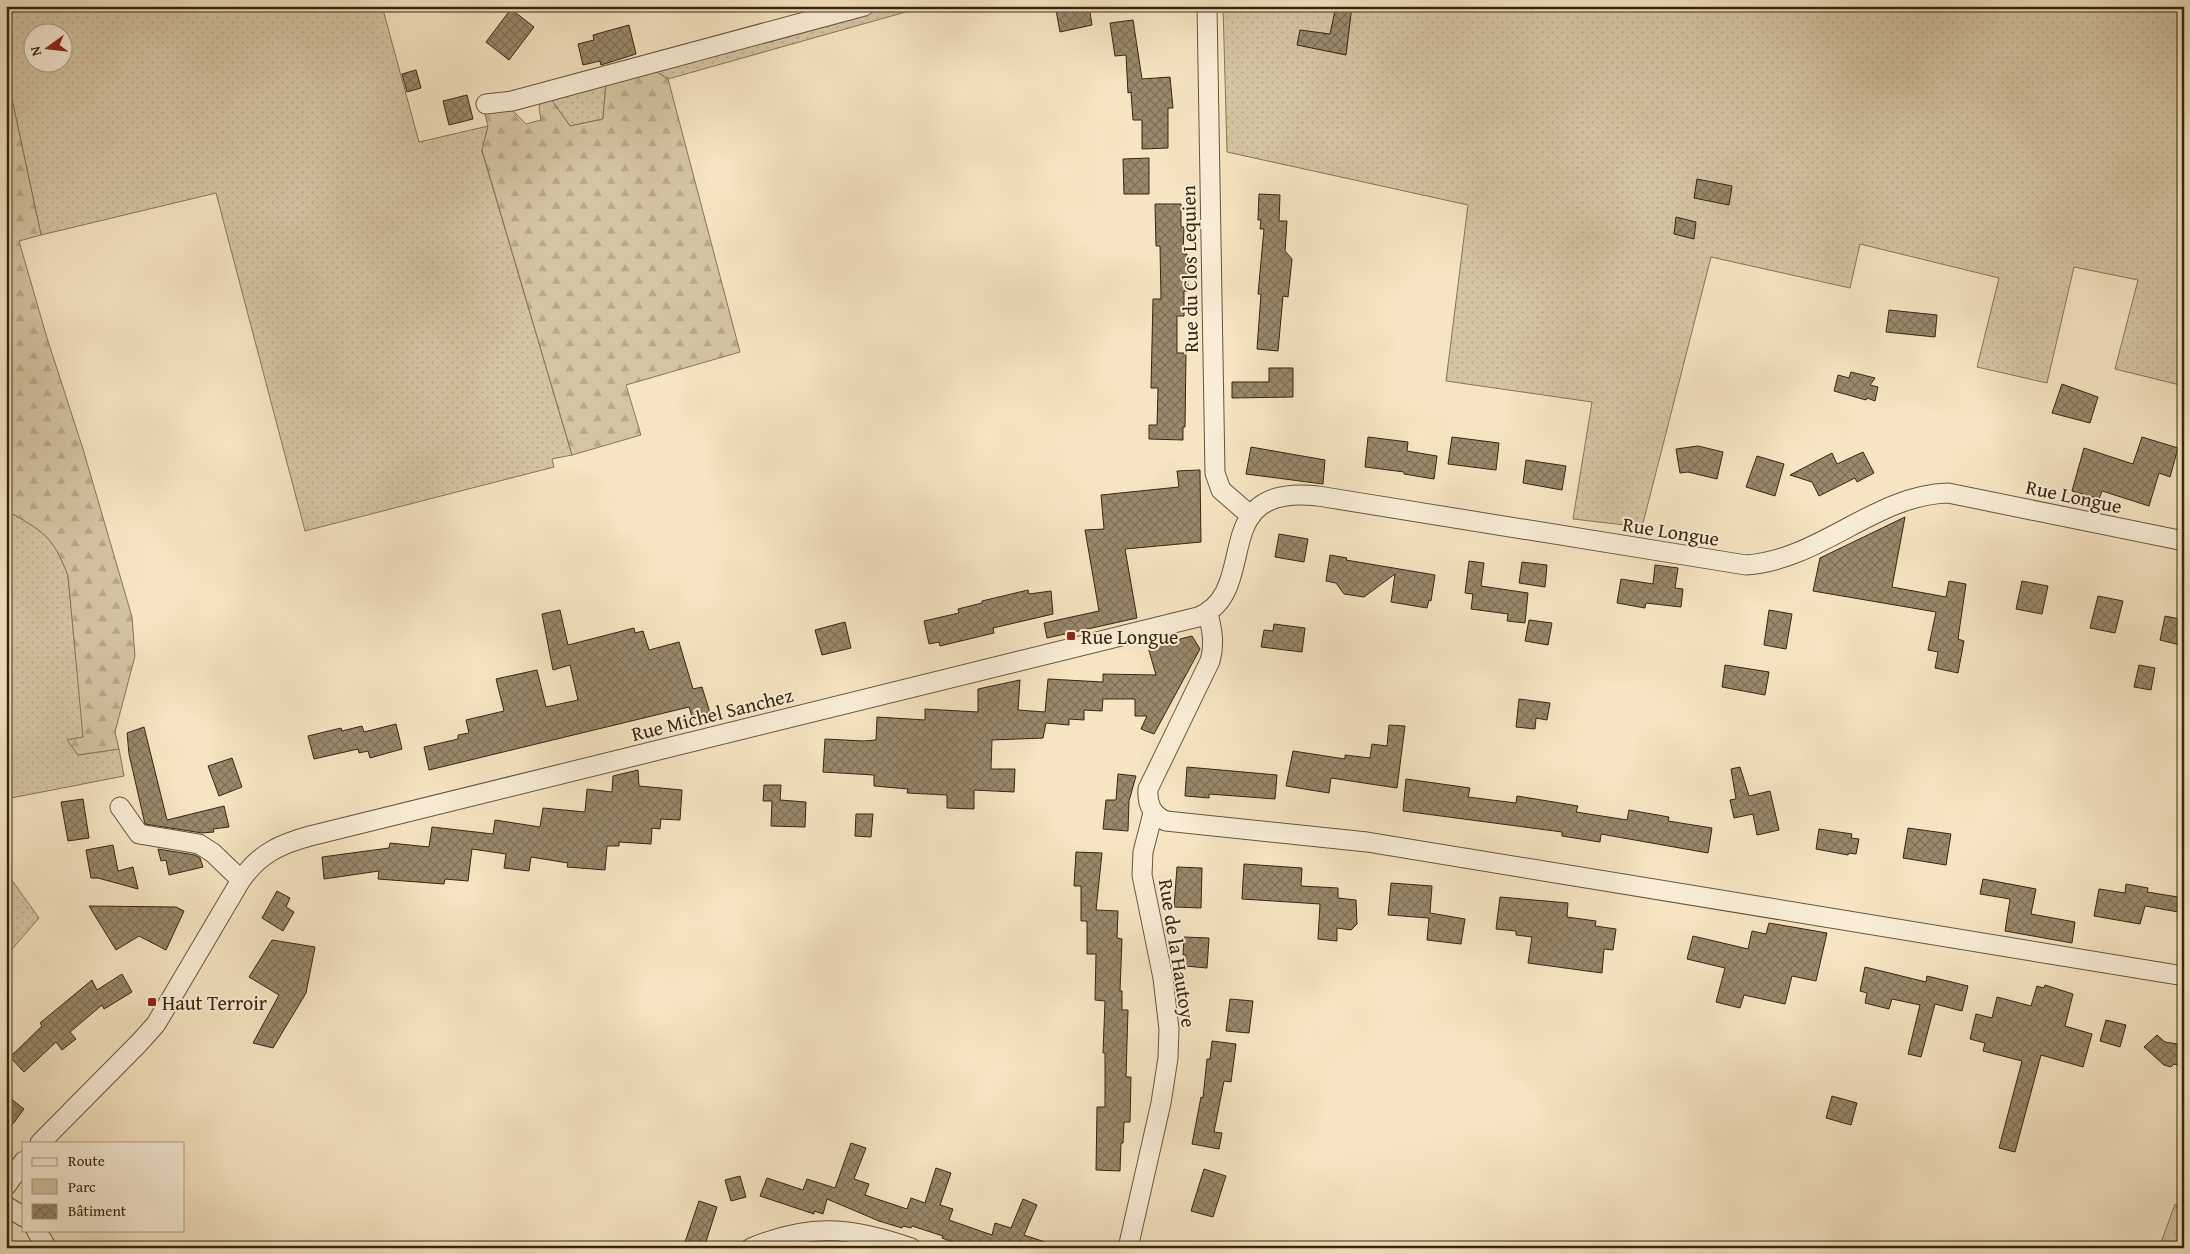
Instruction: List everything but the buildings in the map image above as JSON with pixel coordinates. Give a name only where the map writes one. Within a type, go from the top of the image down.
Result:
[{"type":"street","points":[[486,104],[512,101],[864,6]]},
{"type":"street","name":"Rue du Clos Lequien","points":[[1207,6],[1215,473],[1220,490],[1251,516]]},
{"type":"street","name":"Rue Longue","points":[[1208,613],[1215,608],[1226,592],[1241,531],[1251,516],[1266,504],[1286,496],[1308,495],[1746,565],[1767,563],[1792,556],[1901,503],[1925,495],[1948,493],[2184,541]]},
{"type":"street","points":[[1208,613],[1213,634],[1212,653],[1150,782],[1147,797],[1153,812],[1158,818],[1174,822],[1367,842],[2184,976]]},
{"type":"street","name":"Rue Michel Sanchez","points":[[41,1142],[156,1024],[240,880],[248,869],[266,853],[277,847],[310,836],[1190,620],[1208,613]]},
{"type":"street","points":[[120,807],[139,834],[199,844],[213,853],[240,880]]},
{"type":"street","name":"Rue de la Hautoye","points":[[1128,1248],[1161,1104],[1168,1058],[1169,1029],[1163,978],[1142,875],[1143,852],[1153,812]]},
{"type":"street","points":[[6,1186],[22,1164]]},
{"type":"street","points":[[6,1206],[22,1217]]},
{"type":"street","points":[[751,1248],[788,1236],[829,1230],[874,1236],[911,1248]]},
{"type":"street","points":[[37,1232],[47,1248]]},
{"type":"green space","points":[[6,6],[382,6],[419,142],[488,126],[482,151],[572,455],[552,459],[554,467],[305,531],[216,193],[41,235],[6,71]]},
{"type":"green space","points":[[883,6],[927,6],[668,79],[654,70]]},
{"type":"green space","points":[[1223,6],[2184,6],[2184,386],[2115,369],[2138,280],[2074,267],[2047,383],[1977,367],[1999,278],[1860,244],[1850,288],[1711,257],[1642,527],[1573,519],[1592,402],[1446,381],[1468,205],[1227,152]]},
{"type":"green space","points":[[654,70],[668,79],[740,352],[626,385],[641,435],[572,455],[482,150],[488,126],[484,111],[512,110],[526,124],[541,120],[539,108],[541,101],[551,99],[570,126],[603,119],[606,83]]},
{"type":"green space","points":[[6,71],[41,235],[19,241],[132,617],[135,656],[115,732],[119,749],[78,755],[67,740],[83,737],[68,576],[57,551],[45,536],[29,523],[6,510]]},
{"type":"green space","points":[[606,83],[603,119],[570,126],[551,99]]},
{"type":"green space","points":[[6,510],[29,523],[45,536],[57,551],[68,576],[84,737],[68,740],[78,755],[119,749],[124,776],[6,799]]},
{"type":"green space","points":[[6,872],[39,918],[6,956]]},
{"type":"green space","points":[[2175,1204],[2184,1211],[2184,1248],[2159,1248]]},
{"type":"place","name":"Rue Longue","points":[[1071,636]]},
{"type":"place","name":"Haut Terroir","points":[[152,1002]]}]
